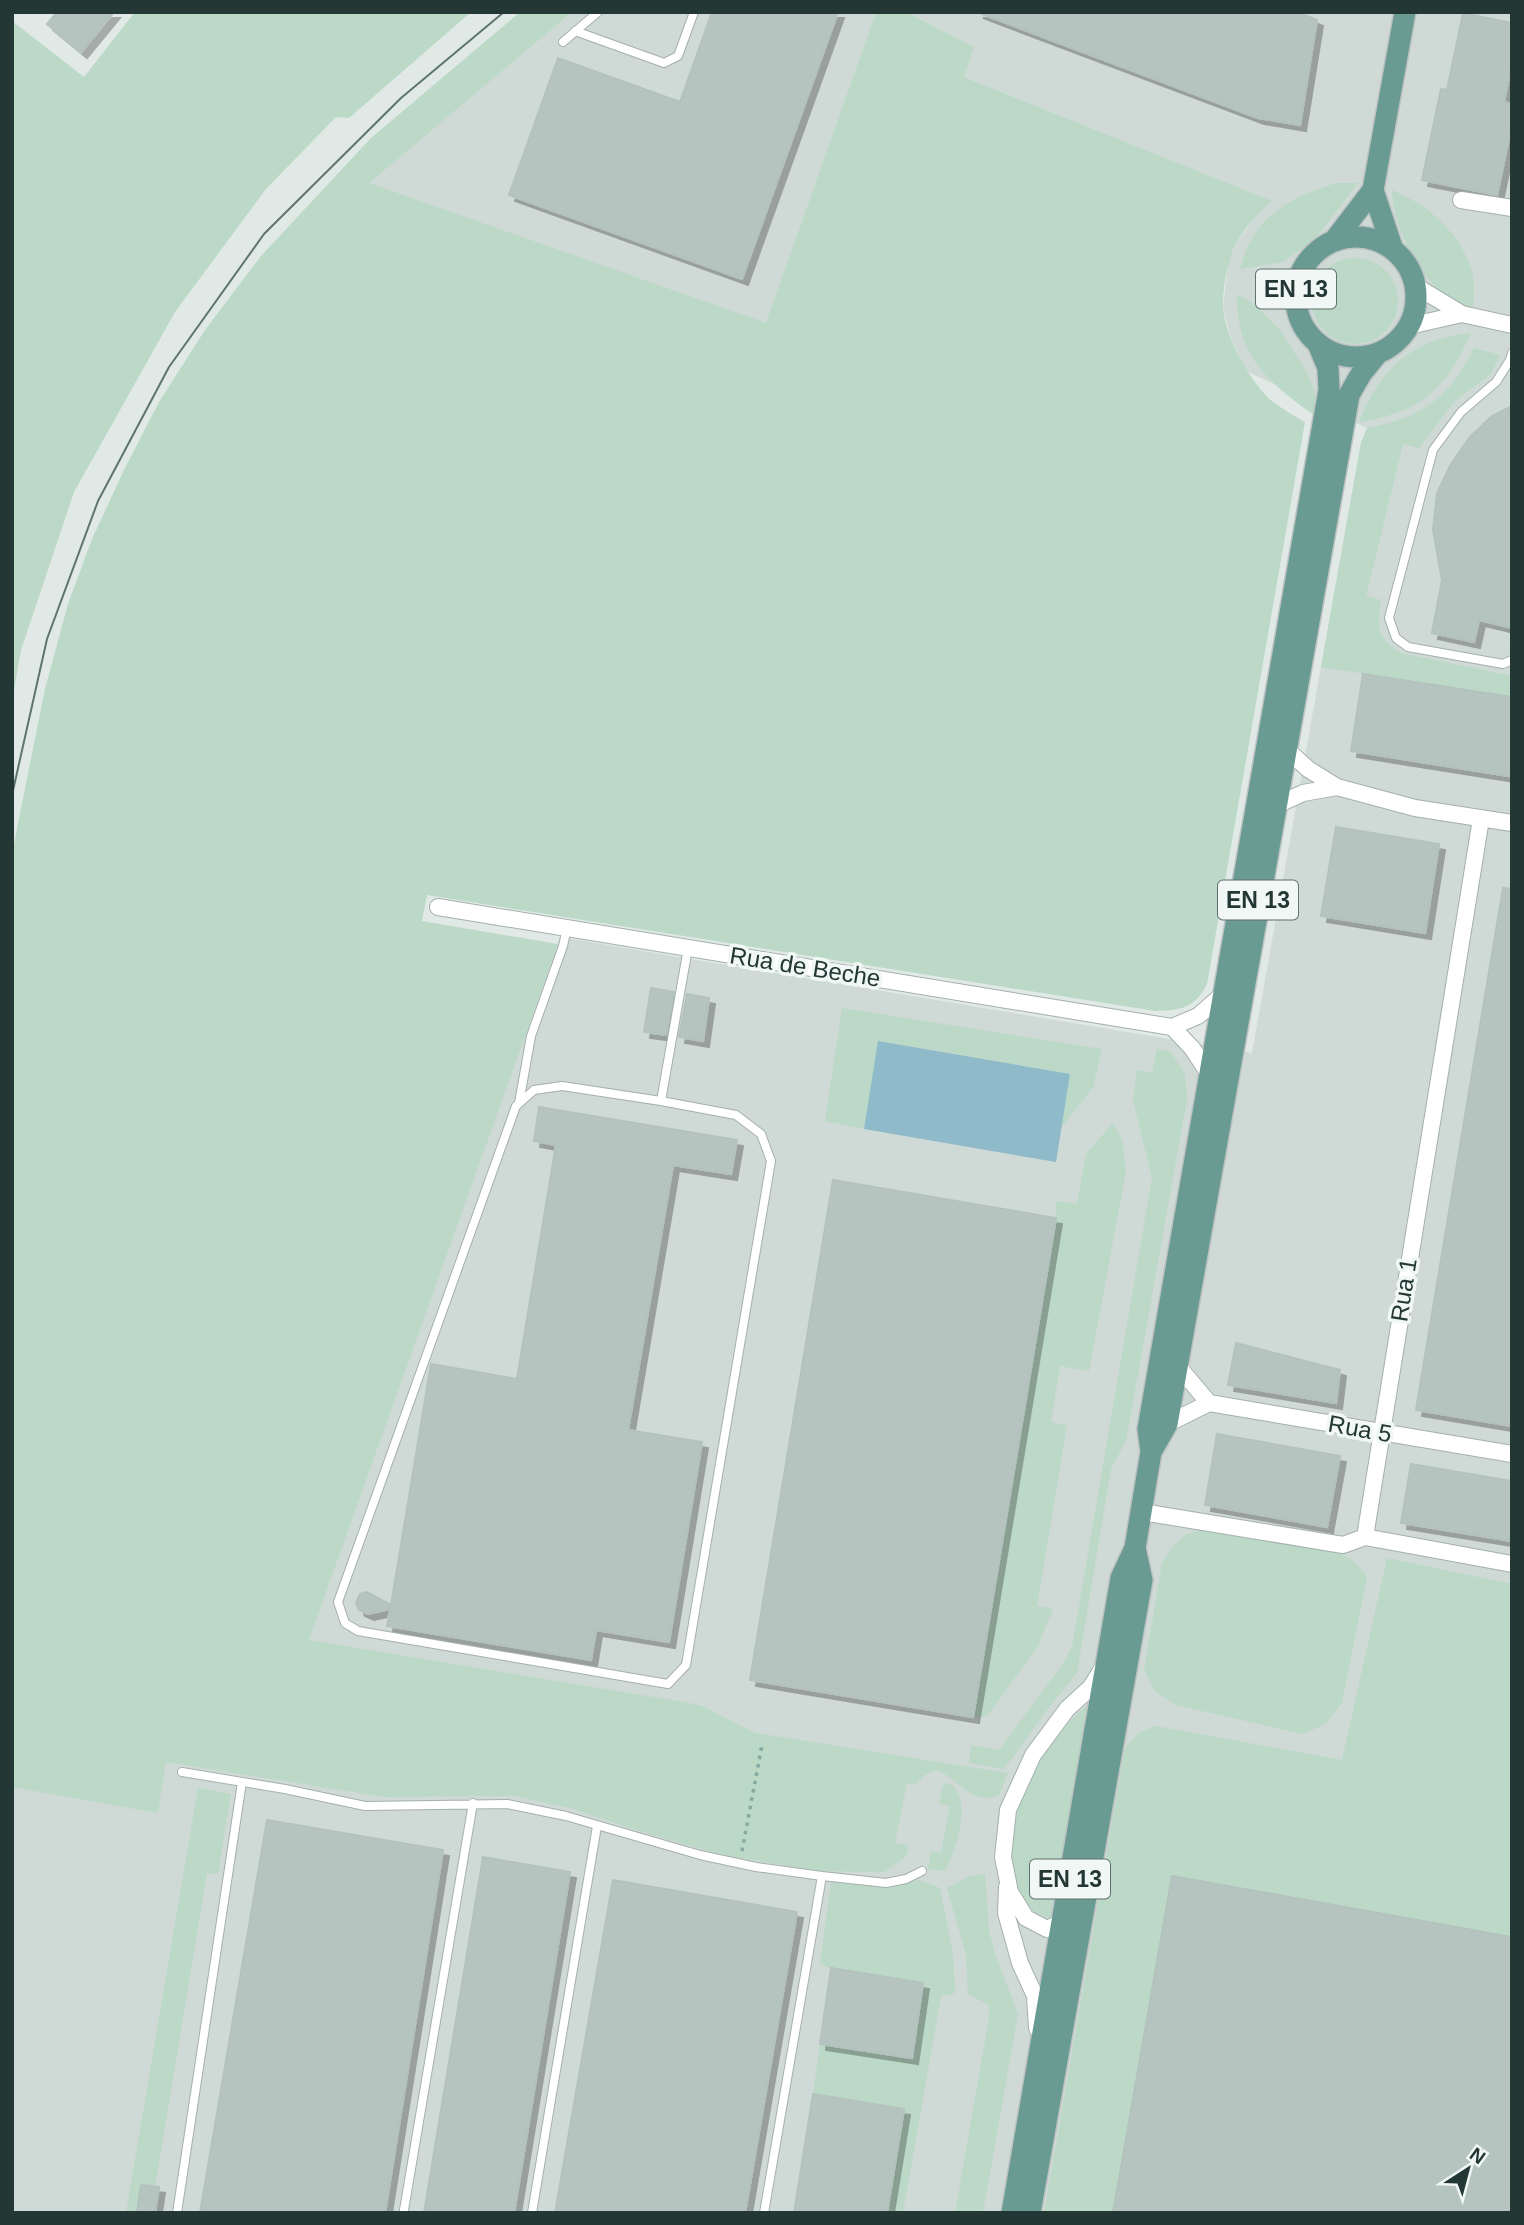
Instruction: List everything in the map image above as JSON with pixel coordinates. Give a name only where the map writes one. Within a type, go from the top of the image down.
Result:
[{"type":"main road","name":"EN 13","points":[[1334,241],[1373,190],[1405,12]]},
{"type":"main road","name":"EN 13","points":[[1373,190],[1393,250],[1406,266],[1415,285]]},
{"type":"main road","name":"EN 13","points":[[1012,2213],[1121,1578],[1135,1548],[1142,1511],[1151,1452],[1148,1429],[1329,390],[1328,368],[1318,344],[1305,329],[1297,309],[1296,288],[1303,268],[1316,252],[1334,241],[1354,237],[1375,240],[1393,250]]},
{"type":"main road","points":[[1409,326],[1415,306],[1415,285]]},
{"type":"main road","name":"EN 13","points":[[1318,344],[1347,357],[1363,357],[1378,353],[1396,342],[1409,326]]},
{"type":"main road","name":"EN 13","points":[[1151,1452],[1167,1424],[1349,395],[1378,353]]},
{"type":"main road","points":[[1286,749],[1281,741],[1280,728],[1295,586]]},
{"type":"main road","name":"EN 13","points":[[1030,2213],[1142,1580],[1135,1548]]},
{"type":"street","points":[[1461,200],[1512,208]]},
{"type":"street","points":[[1415,285],[1462,314],[1512,325]]},
{"type":"street","points":[[1409,326],[1462,314]]},
{"type":"street","points":[[1286,749],[1308,769],[1337,787],[1415,808],[1512,823]]},
{"type":"street","points":[[1275,806],[1303,793],[1337,787]]},
{"type":"street","name":"Rua 1","points":[[1365,1537],[1481,819]]},
{"type":"street","name":"Rua de Beche","points":[[438,907],[1172,1027]]},
{"type":"street","points":[[1209,1074],[1192,1048],[1172,1027],[1198,1016],[1223,995]]},
{"type":"street","points":[[1167,1424],[1209,1403],[1177,1365]]},
{"type":"street","name":"Rua 5","points":[[1209,1403],[1512,1454]]},
{"type":"street","points":[[1142,1511],[1343,1545],[1365,1537],[1512,1564]]},
{"type":"street","points":[[1086,1890],[1062,1922],[1047,1929],[1026,1918],[1010,1892],[1003,1857],[1008,1810],[1033,1755],[1067,1709],[1091,1687],[1107,1661]]},
{"type":"street","points":[[1007,1881],[1006,1913],[1020,1963],[1035,1996],[1036,2025],[1041,2043]]},
{"type":"lane","points":[[563,42],[597,12]]},
{"type":"lane","points":[[575,31],[664,63],[678,56],[694,12]]},
{"type":"lane","points":[[1512,353],[1496,382],[1461,412],[1433,450],[1389,618],[1396,638],[1408,647],[1503,664],[1512,660]]},
{"type":"lane","points":[[519,1103],[531,1035],[567,928]]},
{"type":"lane","points":[[661,1101],[688,948]]},
{"type":"lane","points":[[562,1086],[661,1101],[736,1115],[761,1134],[771,1161],[686,1665],[668,1684],[358,1631],[345,1623],[338,1602],[516,1105],[534,1090],[562,1086]]},
{"type":"lane","points":[[182,1772],[365,1806],[507,1804],[539,1810],[700,1856],[822,1876],[886,1883],[922,1871]]},
{"type":"lane","points":[[177,2213],[242,1782]]},
{"type":"lane","points":[[404,2210],[474,1803]]},
{"type":"lane","points":[[533,2213],[597,1826]]},
{"type":"lane","points":[[764,2213],[822,1876]]},
{"type":"path","points":[[740,1864],[762,1745]]},
{"type":"shaded area","points":[[572,12],[876,12],[758,347],[344,203]]},
{"type":"shaded area","points":[[906,12],[1512,12],[1512,2213],[12,2213],[12,1590],[309,1640],[560,937],[1252,1053],[1361,443],[1367,428],[1246,371],[1232,340],[1223,309],[1228,263],[1237,242],[1271,201],[964,77],[974,47]]},
{"type":"green space","points":[[135,12],[471,12],[349,118],[336,117],[266,189],[175,312],[74,492],[21,650],[12,701],[12,21],[84,77]]},
{"type":"green space","points":[[520,12],[572,12],[369,183],[766,323],[876,12],[906,12],[974,47],[964,77],[1272,201],[1249,225],[1234,249],[1226,274],[1223,309],[1234,346],[1256,384],[1273,402],[1305,422],[1207,984],[1197,999],[1179,1009],[1155,1011],[427,895],[422,921],[558,944],[309,1640],[690,1703],[702,1706],[755,1733],[1008,1773],[999,1796],[988,1798],[972,1794],[937,1770],[926,1774],[916,1784],[907,1783],[895,1843],[907,1845],[908,1852],[903,1859],[884,1872],[820,1871],[722,1855],[574,1809],[515,1796],[384,1797],[166,1762],[158,1813],[12,1787],[12,854],[45,689],[68,604],[92,539],[159,402],[205,330],[261,256],[371,138]]},
{"type":"green space","points":[[1337,183],[1358,183],[1316,238],[1283,262],[1240,269],[1254,236],[1275,212],[1303,195]]},
{"type":"green space","points":[[1392,190],[1419,204],[1443,223],[1453,235],[1473,276],[1473,309],[1436,287],[1424,273],[1399,228]]},
{"type":"green space","points":[[1355,258],[1372,261],[1386,270],[1395,284],[1398,301],[1395,318],[1386,332],[1372,341],[1355,344],[1338,341],[1324,332],[1315,318],[1312,301],[1315,284],[1324,270],[1338,261]]},
{"type":"green space","points":[[1237,294],[1256,306],[1280,330],[1306,371],[1317,398],[1314,415],[1269,379],[1249,351],[1238,316]]},
{"type":"green space","points":[[1471,333],[1451,370],[1429,395],[1400,412],[1359,422],[1377,386],[1401,360],[1432,342]]},
{"type":"green space","points":[[1474,348],[1500,355],[1491,374],[1455,401],[1419,448],[1403,444],[1366,596],[1381,600],[1380,631],[1387,642],[1401,653],[1512,676],[1512,697],[1321,667],[1361,443],[1367,428],[1403,419],[1432,403],[1455,380]]},
{"type":"green space","points":[[842,1008],[1102,1049],[1093,1087],[1061,1128],[1070,1074],[879,1041],[864,1129],[825,1121]]},
{"type":"green space","points":[[1157,1049],[1171,1052],[1185,1074],[1187,1099],[1126,1441],[1111,1469],[1077,1673],[1004,1769],[969,1763],[971,1745],[999,1750],[1062,1665],[1072,1647],[1152,1178],[1133,1100],[1137,1070],[1152,1073]]},
{"type":"green space","points":[[1113,1123],[1122,1140],[1126,1171],[1089,1371],[1060,1366],[1051,1422],[1067,1425],[1037,1606],[1053,1609],[1037,1648],[990,1712],[984,1717],[973,1717],[1056,1218],[1056,1201],[1077,1204],[1086,1154]]},
{"type":"green space","points":[[1203,1529],[1339,1552],[1354,1561],[1367,1577],[1342,1703],[1325,1724],[1303,1734],[1176,1705],[1156,1692],[1144,1670],[1162,1564],[1172,1547],[1185,1535]]},
{"type":"green space","points":[[1387,1558],[1512,1584],[1512,2213],[1044,2213],[1125,1748],[1139,1733],[1156,1726],[1342,1760]]},
{"type":"green space","points":[[1090,1703],[1058,1911],[1052,1918],[1033,1910],[1020,1893],[1013,1869],[1012,1842],[1016,1816],[1038,1763],[1071,1720]]},
{"type":"green space","points":[[947,1783],[955,1789],[960,1798],[962,1810],[958,1837],[945,1871],[928,1869],[931,1851],[941,1853],[950,1806],[939,1804],[943,1786]]},
{"type":"green space","points":[[198,1788],[231,1794],[218,1874],[207,1873],[155,2187],[141,2185],[137,2213],[126,2213]]},
{"type":"green space","points":[[985,1874],[989,1931],[1018,2014],[983,2213],[955,2213],[989,2005],[968,1994],[966,1955],[947,1888],[970,1876]]},
{"type":"green space","points":[[919,1880],[940,1888],[953,1955],[955,1990],[954,1994],[941,1996],[903,2213],[887,2213],[903,2109],[813,2094],[820,2044],[912,2058],[923,1983],[820,1964],[831,1882],[891,1887]]},
{"type":"water","points":[[878,1041],[1070,1074],[1056,1162],[864,1129]]},
{"type":"building","points":[[57,12],[114,12],[81,52],[47,24]]},
{"type":"building","points":[[712,12],[838,12],[742,279],[509,195],[558,58],[680,102]]},
{"type":"building","points":[[977,12],[1296,12],[1317,20],[1300,125],[1258,118]]},
{"type":"building","points":[[1463,13],[1512,23],[1512,62],[1504,102],[1512,104],[1512,124],[1497,195],[1422,180],[1441,89],[1447,90]]},
{"type":"building","points":[[1512,406],[1512,628],[1479,620],[1474,642],[1432,633],[1442,580],[1433,530],[1437,493],[1451,464],[1470,437],[1492,416]]},
{"type":"building","points":[[1363,674],[1512,697],[1512,758],[1509,776],[1351,751]]},
{"type":"building","points":[[1336,827],[1439,844],[1425,933],[1321,916]]},
{"type":"building","points":[[1503,888],[1512,889],[1512,1426],[1416,1410]]},
{"type":"building","points":[[651,988],[674,992],[666,1035],[644,1032]]},
{"type":"building","points":[[687,994],[709,998],[703,1041],[679,1037]]},
{"type":"building","points":[[539,1107],[737,1140],[731,1174],[673,1165],[628,1430],[702,1442],[669,1642],[596,1630],[591,1660],[387,1626],[390,1609],[368,1614],[359,1610],[356,1603],[360,1594],[367,1592],[391,1605],[431,1364],[517,1379],[556,1145],[534,1141]]},
{"type":"building","points":[[833,1180],[1056,1218],[973,1717],[750,1680]]},
{"type":"building","points":[[1236,1343],[1340,1370],[1336,1403],[1228,1385]]},
{"type":"building","points":[[1217,1434],[1340,1456],[1327,1527],[1205,1505]]},
{"type":"building","points":[[1411,1464],[1512,1481],[1512,1541],[1401,1523]]},
{"type":"building","points":[[267,1820],[443,1850],[385,2213],[200,2213]]},
{"type":"building","points":[[483,1857],[570,1872],[514,2213],[424,2213]]},
{"type":"building","points":[[1172,1876],[1512,1937],[1512,2213],[1113,2213]]},
{"type":"building","points":[[613,1880],[797,1912],[745,2213],[555,2213]]},
{"type":"building","points":[[831,1968],[923,1983],[912,2058],[820,2044]]},
{"type":"building","points":[[813,2094],[904,2109],[887,2213],[794,2213]]},
{"type":"building","points":[[141,2185],[159,2187],[155,2213],[137,2213]]},
{"type":"tram line","points":[[12,795],[47,639],[98,501],[169,367],[264,234],[401,98],[504,12]]}]
